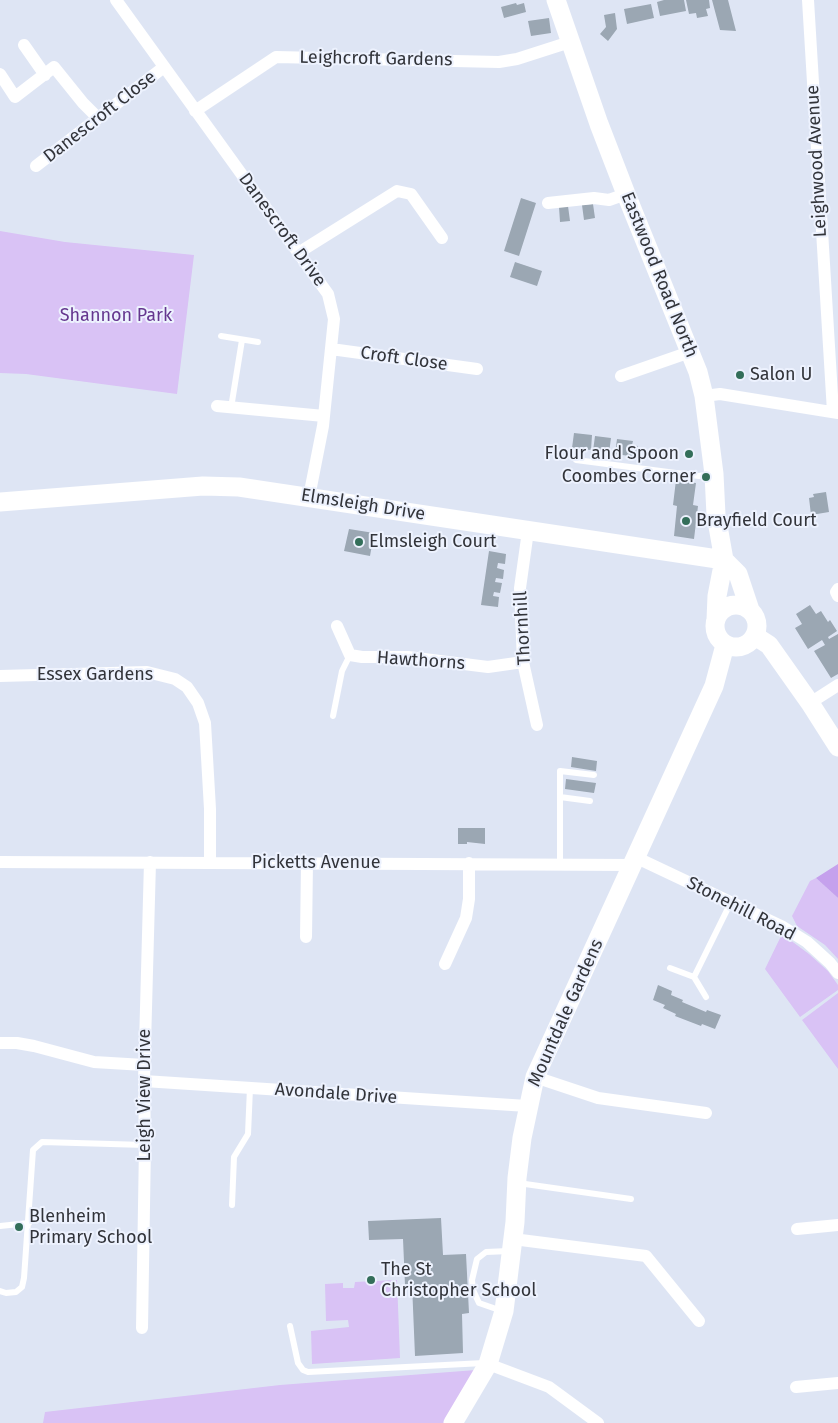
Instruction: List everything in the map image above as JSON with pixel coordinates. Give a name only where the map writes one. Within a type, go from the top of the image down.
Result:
[{"type":"street","name":"Danescroft Drive","points":[[116,0],[328,294],[334,318],[324,416],[309,496]]},
{"type":"street","name":"Eastwood Road North","points":[[556,0],[626,194],[698,372],[704,396],[714,474],[716,515],[724,560],[717,596],[716,620]]},
{"type":"street","name":"Leighwood Avenue","points":[[808,0],[835,413]]},
{"type":"street","name":"Leighcroft Gardens","points":[[196,111],[276,57],[499,62],[517,59],[570,42]]},
{"type":"street","points":[[24,45],[45,75]]},
{"type":"street","points":[[0,74],[15,96],[54,67],[83,103],[98,118]]},
{"type":"street","name":"Danescroft Close","points":[[36,166],[164,67]]},
{"type":"street","points":[[298,253],[397,191],[411,194],[442,238]]},
{"type":"street","points":[[548,203],[594,198],[609,200],[626,194]]},
{"type":"street","name":"Croft Close","points":[[331,349],[477,369]]},
{"type":"street","points":[[621,376],[690,352]]},
{"type":"street","points":[[704,396],[720,394],[835,413]]},
{"type":"street","points":[[217,406],[324,416]]},
{"type":"street","name":"Elmsleigh Drive","points":[[0,502],[204,486],[239,487],[309,496],[724,560]]},
{"type":"street","name":"Thornhill","points":[[528,531],[520,588],[523,662],[537,725]]},
{"type":"street","name":"Eastwood Road North","points":[[724,560],[738,574],[750,610]]},
{"type":"street","points":[[838,589],[836,592],[838,596]]},
{"type":"street","points":[[737,605],[750,610],[757,622],[755,636],[746,646],[732,647],[725,645],[716,634],[716,620],[719,614],[730,606],[737,605]]},
{"type":"street","points":[[337,626],[350,655]]},
{"type":"street","points":[[755,636],[769,645],[810,703],[838,748]]},
{"type":"street","name":"Mountdale Gardens","points":[[453,1423],[488,1364],[504,1312],[517,1182],[534,1077],[714,686],[725,645]]},
{"type":"street","name":"Hawthorns","points":[[350,655],[362,658],[408,657],[488,667],[523,662]]},
{"type":"street","name":"Essex Gardens","points":[[0,676],[147,672],[175,679],[187,687],[198,704],[205,723],[209,771],[210,862]]},
{"type":"street","points":[[810,703],[838,685]]},
{"type":"street","name":"Picketts Avenue","points":[[0,862],[560,864],[633,861]]},
{"type":"street","name":"Stonehill Road","points":[[633,861],[731,902],[783,927],[807,942],[838,973]]},
{"type":"street","name":"Leigh View Drive","points":[[142,1328],[145,1145],[144,1065],[150,862]]},
{"type":"street","points":[[306,937],[307,863]]},
{"type":"street","points":[[445,964],[466,918],[469,899],[469,863]]},
{"type":"street","points":[[0,1043],[34,1046],[94,1062],[144,1065]]},
{"type":"street","points":[[534,1077],[598,1098],[706,1113]]},
{"type":"street","name":"Avondale Drive","points":[[144,1081],[528,1106]]},
{"type":"street","points":[[797,1229],[838,1225]]},
{"type":"street","points":[[512,1245],[646,1256],[699,1321]]},
{"type":"street","points":[[488,1364],[549,1387],[598,1423]]},
{"type":"street","points":[[796,1387],[838,1382]]},
{"type":"lane","points":[[221,336],[258,342]]},
{"type":"lane","points":[[231,408],[242,340]]},
{"type":"lane","points":[[576,460],[699,476],[714,474]]},
{"type":"lane","points":[[333,716],[342,671],[350,655]]},
{"type":"lane","points":[[560,864],[560,771],[594,776]]},
{"type":"lane","points":[[560,797],[590,801]]},
{"type":"lane","points":[[694,977],[731,902]]},
{"type":"lane","points":[[670,968],[694,977],[706,997]]},
{"type":"lane","points":[[232,1205],[234,1157],[248,1134],[250,1088]]},
{"type":"lane","points":[[0,1291],[6,1293],[16,1292],[22,1287],[29,1223],[33,1150],[42,1142],[145,1145]]},
{"type":"lane","points":[[517,1182],[631,1199]]},
{"type":"lane","points":[[0,1226],[29,1223]]},
{"type":"lane","points":[[504,1312],[479,1303],[473,1290],[472,1280],[477,1259],[486,1252],[512,1245]]},
{"type":"lane","points":[[290,1326],[298,1363],[303,1370],[308,1372],[488,1364]]},
{"type":"green space","name":"Shannon Park","points":[[0,231],[65,242],[194,255],[177,394],[26,374],[0,373]]},
{"type":"green space","points":[[816,878],[838,898],[838,959],[825,945],[797,926],[792,916],[810,881]]},
{"type":"green space","points":[[782,934],[828,971],[838,985],[838,990],[800,1017],[765,969]]},
{"type":"green space","points":[[838,993],[838,1069],[802,1020]]},
{"type":"green space","points":[[397,1280],[400,1358],[312,1364],[311,1331],[349,1327],[348,1320],[326,1321],[325,1284],[343,1283],[343,1288],[354,1288],[355,1282]]},
{"type":"green space","points":[[476,1370],[449,1423],[43,1423],[45,1412],[280,1385]]},
{"type":"shaded area","points":[[838,864],[838,898],[816,878]]},
{"type":"building","points":[[684,0],[686,11],[660,16],[657,2]]},
{"type":"building","points":[[686,0],[709,0],[710,8],[706,9],[708,16],[697,18],[696,13],[689,14]]},
{"type":"building","points":[[712,0],[728,0],[736,31],[720,30]]},
{"type":"building","points":[[516,3],[517,5],[524,3],[526,12],[504,18],[501,7]]},
{"type":"building","points":[[651,4],[654,18],[627,24],[624,9]]},
{"type":"building","points":[[615,13],[617,29],[608,41],[600,34],[606,27],[604,15]]},
{"type":"building","points":[[549,18],[551,33],[531,36],[528,21]]},
{"type":"building","points":[[521,198],[536,203],[519,256],[504,251]]},
{"type":"building","points":[[593,204],[595,218],[584,220],[582,205]]},
{"type":"building","points":[[568,206],[570,221],[560,222],[559,207]]},
{"type":"building","points":[[515,262],[542,271],[537,286],[510,277]]},
{"type":"building","points":[[574,433],[592,435],[591,450],[572,448]]},
{"type":"building","points":[[595,436],[611,438],[609,453],[593,451]]},
{"type":"building","points":[[617,439],[633,441],[632,445],[638,446],[637,457],[615,454]]},
{"type":"building","name":"Brayfield Court","points":[[676,480],[696,483],[693,505],[698,506],[694,539],[674,536],[677,506],[673,505]]},
{"type":"building","points":[[826,492],[829,512],[811,515],[809,498],[814,497],[813,494]]},
{"type":"building","name":"Elmsleigh Court","points":[[349,529],[374,533],[370,556],[344,551]]},
{"type":"building","points":[[489,551],[506,554],[505,564],[498,563],[497,568],[504,570],[503,579],[496,578],[495,582],[502,583],[500,593],[494,592],[493,596],[499,597],[498,607],[481,605]]},
{"type":"building","points":[[810,605],[816,614],[821,611],[837,631],[828,637],[829,639],[838,634],[838,674],[831,678],[814,651],[825,645],[822,640],[808,649],[795,628],[802,624],[796,614]]},
{"type":"building","points":[[572,757],[597,761],[596,771],[571,767]]},
{"type":"building","points":[[566,779],[596,783],[594,793],[565,789]]},
{"type":"building","points":[[458,828],[485,828],[485,844],[467,842],[467,844],[458,844]]},
{"type":"building","points":[[658,985],[672,991],[671,995],[683,1000],[682,1002],[706,1012],[707,1010],[721,1015],[715,1029],[675,1016],[676,1014],[663,1008],[665,1005],[653,1000]]},
{"type":"building","points":[[441,1218],[443,1255],[466,1254],[469,1313],[462,1314],[463,1353],[415,1356],[412,1284],[405,1285],[403,1239],[369,1240],[368,1221]]},
{"type":"place","name":"Salon U","points":[[740,375]]},
{"type":"place","name":"Flour and Spoon","points":[[689,454]]},
{"type":"place","name":"Coombes Corner","points":[[706,477]]},
{"type":"place","name":"Brayfield Court","points":[[686,521]]},
{"type":"place","name":"Elmsleigh Court","points":[[359,542]]},
{"type":"place","name":"Blenheim Primary School","points":[[19,1227]]},
{"type":"place","name":"The St Christopher School","points":[[371,1280]]}]
